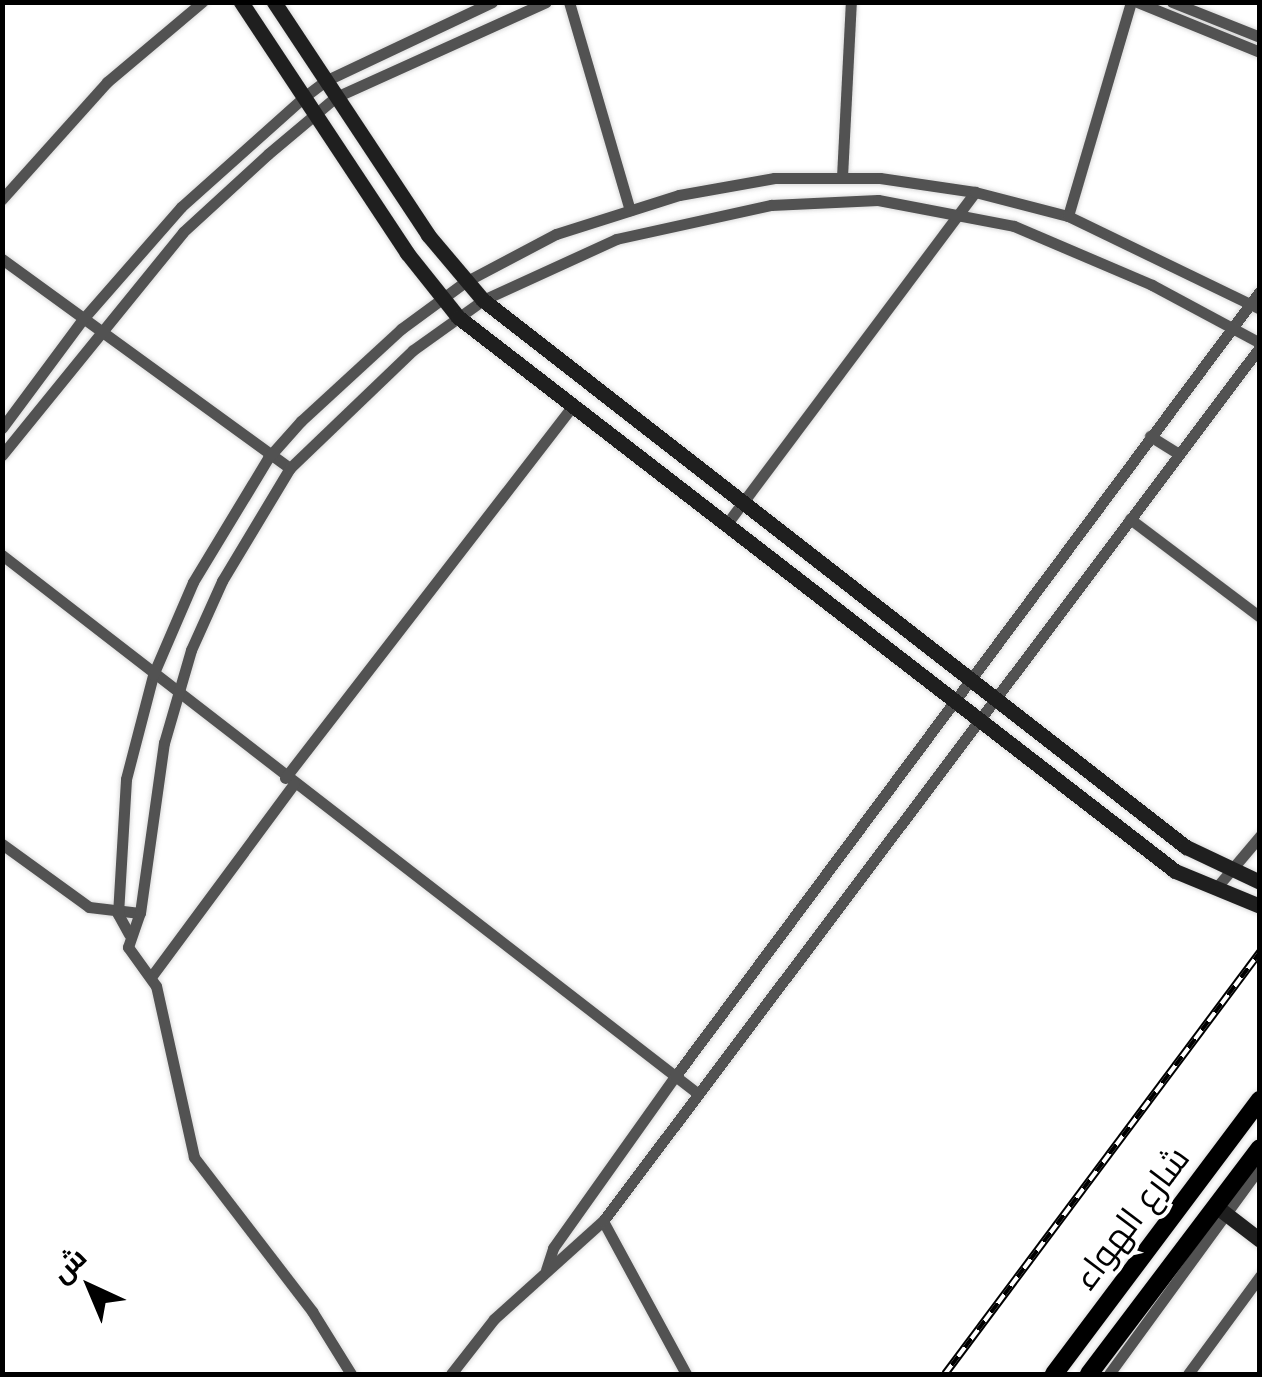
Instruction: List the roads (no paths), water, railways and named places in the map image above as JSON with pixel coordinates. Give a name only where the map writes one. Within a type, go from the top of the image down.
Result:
[{"type":"main road","name":"شارع الهواء","points":[[1054,1374],[1260,1100]]},
{"type":"main road","name":"شارع الهواء","points":[[1090,1374],[1221,1210],[1260,1148]]},
{"type":"street","points":[[2,199],[107,82],[202,2]]},
{"type":"street","points":[[241,2],[315,116],[458,317],[951,702],[1175,870],[1260,906]]},
{"type":"street","points":[[274,2],[336,98],[465,282],[482,300],[1186,847],[1260,882]]},
{"type":"street","points":[[2,428],[83,319],[181,207],[304,98],[325,81],[492,2]]},
{"type":"street","points":[[2,455],[183,232],[336,98],[546,2]]},
{"type":"street","points":[[569,2],[630,210]]},
{"type":"street","points":[[842,177],[852,2]]},
{"type":"street","points":[[1068,216],[1134,2],[1257,39]]},
{"type":"street","points":[[1172,2],[1257,39]]},
{"type":"street","points":[[129,934],[118,914],[126,779],[154,675],[193,582],[268,458],[353,370],[465,282],[556,234],[630,210],[774,178],[842,177],[975,192],[1068,216],[1255,307]]},
{"type":"street","points":[[726,525],[975,192]]},
{"type":"street","points":[[351,1374],[312,1311],[194,1157],[151,978],[129,951],[129,934],[140,913],[177,694],[222,581],[290,468],[413,350],[482,300],[572,255],[701,217],[771,204],[878,200],[960,213],[1059,241],[1234,326],[1260,345],[602,1221],[494,1320],[452,1374]]},
{"type":"street","points":[[2,259],[268,458],[290,468]]},
{"type":"street","points":[[546,1270],[552,1248],[674,1078],[1150,436],[1234,326],[1255,307],[1260,291]]},
{"type":"street","points":[[151,978],[290,781],[572,406]]},
{"type":"street","points":[[1150,436],[1179,454]]},
{"type":"street","points":[[1130,519],[1260,618]]},
{"type":"street","points":[[2,555],[696,1094]]},
{"type":"street","points":[[1216,888],[1260,836]]},
{"type":"street","points":[[2,844],[89,908],[118,914],[140,913]]},
{"type":"street","points":[[1108,1374],[1221,1210],[1260,1167]]},
{"type":"street","points":[[1221,1210],[1260,1240]]},
{"type":"street","points":[[602,1221],[686,1374]]},
{"type":"street","points":[[1188,1374],[1260,1276]]},
{"type":"railway","points":[[945,1374],[1260,952]]}]
